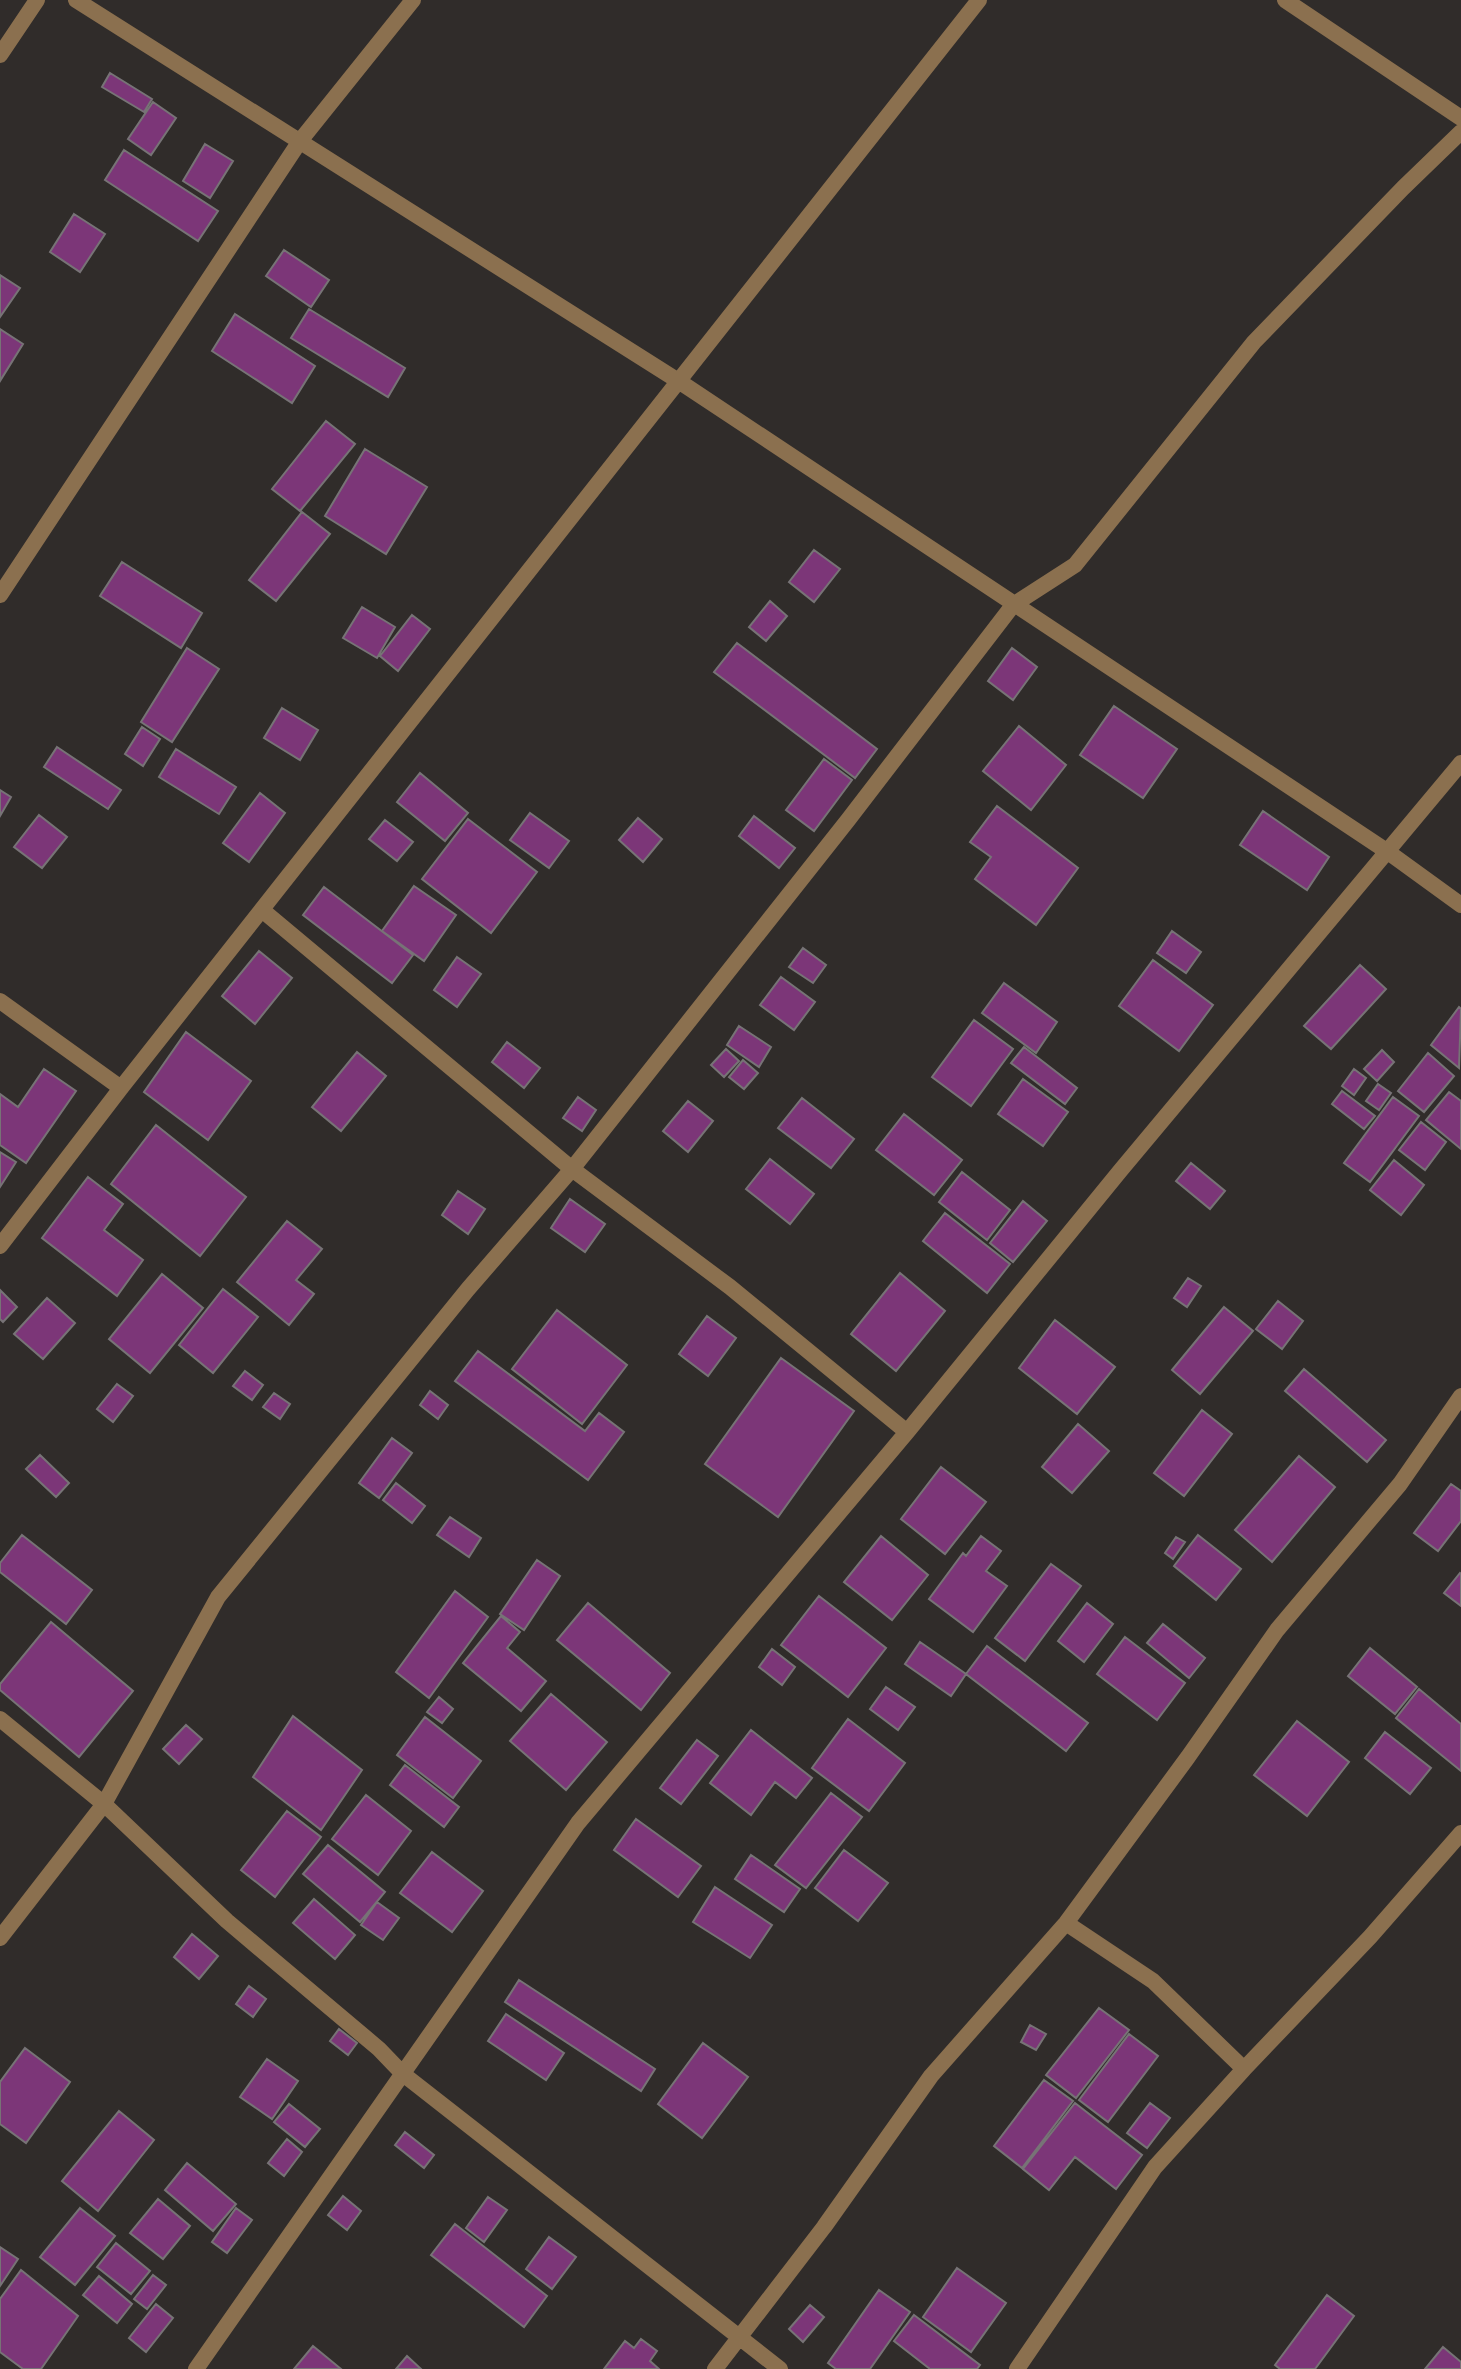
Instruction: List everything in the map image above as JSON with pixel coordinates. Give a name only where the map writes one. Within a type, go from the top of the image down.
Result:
[{"type":"street","points":[[0,55],[37,0]]},
{"type":"street","points":[[76,0],[680,382],[1388,852],[1461,905]]},
{"type":"street","points":[[0,595],[300,141],[413,0]]},
{"type":"street","points":[[0,1246],[121,1088],[979,0]]},
{"type":"street","points":[[1285,0],[1461,118]]},
{"type":"street","points":[[0,1938],[104,1804],[218,1597],[468,1289],[572,1169],[848,820],[1013,605],[1075,565],[1254,342],[1461,132]]},
{"type":"street","points":[[196,2369],[578,1823],[907,1432],[1120,1171],[1461,763]]},
{"type":"street","points":[[262,910],[572,1169],[730,1287],[907,1432]]},
{"type":"street","points":[[0,1001],[121,1088]]},
{"type":"street","points":[[715,2369],[824,2227],[931,2076],[1066,1923],[1277,1630],[1400,1484],[1461,1396]]},
{"type":"street","points":[[0,1719],[104,1804],[227,1921],[379,2049],[403,2074],[780,2369]]},
{"type":"street","points":[[1017,2369],[1155,2167],[1370,1937],[1461,1833]]},
{"type":"street","points":[[1066,1923],[1153,1981],[1244,2069]]},
{"type":"building","points":[[110,73],[152,99],[144,112],[102,87]]},
{"type":"building","points":[[153,102],[176,118],[151,155],[128,139]]},
{"type":"building","points":[[205,144],[233,161],[210,198],[183,181]]},
{"type":"building","points":[[124,150],[218,211],[198,241],[105,180]]},
{"type":"building","points":[[74,214],[105,234],[80,272],[50,252]]},
{"type":"building","points":[[284,250],[329,280],[311,307],[266,276]]},
{"type":"building","points":[[0,275],[20,288],[0,317]]},
{"type":"building","points":[[309,309],[405,368],[388,397],[291,338]]},
{"type":"building","points":[[235,314],[315,366],[292,403],[212,351]]},
{"type":"building","points":[[0,329],[23,344],[0,381]]},
{"type":"building","points":[[326,421],[355,444],[300,511],[272,489]]},
{"type":"building","points":[[365,449],[427,487],[386,554],[325,516]]},
{"type":"building","points":[[302,512],[330,534],[276,601],[249,580]]},
{"type":"building","points":[[814,550],[840,569],[814,602],[789,582]]},
{"type":"building","points":[[122,562],[202,613],[181,648],[100,596]]},
{"type":"building","points":[[770,601],[787,616],[766,641],[749,627]]},
{"type":"building","points":[[362,607],[395,627],[377,658],[343,638]]},
{"type":"building","points":[[412,615],[430,629],[398,671],[380,656]]},
{"type":"building","points":[[737,643],[877,749],[855,778],[714,672]]},
{"type":"building","points":[[187,648],[219,669],[172,742],[141,722]]},
{"type":"building","points":[[1012,648],[1037,667],[1013,700],[988,681]]},
{"type":"building","points":[[1114,706],[1177,749],[1143,798],[1080,755]]},
{"type":"building","points":[[282,708],[318,730],[300,760],[264,738]]},
{"type":"building","points":[[1019,726],[1066,765],[1031,810],[983,771]]},
{"type":"building","points":[[142,727],[160,739],[143,766],[125,754]]},
{"type":"building","points":[[57,747],[121,790],[108,809],[44,767]]},
{"type":"building","points":[[176,749],[236,787],[219,814],[159,777]]},
{"type":"building","points":[[824,759],[852,780],[814,831],[786,810]]},
{"type":"building","points":[[420,773],[468,813],[445,841],[397,802]]},
{"type":"building","points":[[0,790],[11,797],[0,816]]},
{"type":"building","points":[[260,793],[285,813],[249,862],[223,843]]},
{"type":"building","points":[[997,806],[1078,868],[1036,925],[975,879],[991,857],[970,842]]},
{"type":"building","points":[[1263,811],[1329,857],[1307,890],[1240,845]]},
{"type":"building","points":[[530,813],[569,841],[549,868],[510,840]]},
{"type":"building","points":[[39,815],[67,837],[42,868],[14,847]]},
{"type":"building","points":[[754,816],[795,848],[779,868],[739,836]]},
{"type":"building","points":[[638,818],[662,839],[643,862],[619,840]]},
{"type":"building","points":[[468,819],[537,872],[491,933],[422,879]]},
{"type":"building","points":[[385,820],[413,842],[397,861],[369,839]]},
{"type":"building","points":[[414,886],[456,915],[424,961],[382,931]]},
{"type":"building","points":[[324,887],[413,955],[392,983],[303,915]]},
{"type":"building","points":[[1172,931],[1201,952],[1186,973],[1157,953]]},
{"type":"building","points":[[803,948],[826,965],[813,983],[789,967]]},
{"type":"building","points":[[259,951],[292,978],[255,1024],[222,996]]},
{"type":"building","points":[[457,957],[481,974],[457,1007],[434,990]]},
{"type":"building","points":[[1153,960],[1213,1005],[1179,1051],[1119,1006]]},
{"type":"building","points":[[1360,965],[1386,989],[1331,1049],[1304,1026]]},
{"type":"building","points":[[781,977],[815,1002],[794,1030],[760,1005]]},
{"type":"building","points":[[1004,983],[1057,1022],[1036,1053],[982,1013]]},
{"type":"building","points":[[1459,1007],[1461,1009],[1459,1068],[1431,1045]]},
{"type":"building","points":[[974,1020],[1013,1049],[971,1106],[932,1077]]},
{"type":"building","points":[[739,1026],[771,1047],[759,1067],[727,1045]]},
{"type":"building","points":[[186,1032],[251,1081],[208,1140],[144,1092]]},
{"type":"building","points":[[507,1042],[540,1068],[524,1088],[492,1062]]},
{"type":"building","points":[[1024,1047],[1077,1088],[1065,1104],[1011,1063]]},
{"type":"building","points":[[726,1049],[739,1061],[724,1077],[711,1065]]},
{"type":"building","points":[[1382,1050],[1394,1062],[1377,1081],[1364,1069]]},
{"type":"building","points":[[357,1052],[386,1076],[341,1131],[312,1107]]},
{"type":"building","points":[[1428,1053],[1454,1076],[1424,1112],[1398,1091]]},
{"type":"building","points":[[743,1060],[758,1073],[744,1089],[729,1077]]},
{"type":"building","points":[[44,1069],[76,1091],[26,1163],[0,1145],[0,1094],[18,1107]]},
{"type":"building","points":[[1354,1069],[1366,1078],[1354,1095],[1342,1086]]},
{"type":"building","points":[[1023,1079],[1068,1112],[1043,1146],[998,1114]]},
{"type":"building","points":[[1378,1084],[1391,1093],[1379,1110],[1366,1101]]},
{"type":"building","points":[[1342,1091],[1375,1116],[1364,1129],[1332,1104]]},
{"type":"building","points":[[1449,1092],[1461,1101],[1461,1149],[1426,1120]]},
{"type":"building","points":[[578,1097],[596,1110],[582,1131],[563,1118]]},
{"type":"building","points":[[1393,1097],[1419,1116],[1370,1182],[1344,1163]]},
{"type":"building","points":[[802,1098],[854,1139],[831,1168],[778,1128]]},
{"type":"building","points":[[688,1101],[713,1121],[688,1152],[663,1131]]},
{"type":"building","points":[[904,1114],[962,1160],[934,1195],[876,1150]]},
{"type":"building","points":[[1421,1122],[1446,1142],[1425,1170],[1399,1150]]},
{"type":"building","points":[[156,1125],[246,1197],[200,1256],[111,1184]]},
{"type":"building","points":[[0,1152],[16,1162],[0,1187]]},
{"type":"building","points":[[770,1159],[814,1194],[790,1224],[746,1189]]},
{"type":"building","points":[[1394,1160],[1424,1185],[1401,1215],[1370,1190]]},
{"type":"building","points":[[1191,1163],[1225,1191],[1210,1209],[1176,1181]]},
{"type":"building","points":[[962,1172],[1010,1210],[987,1240],[939,1202]]},
{"type":"building","points":[[88,1177],[123,1204],[104,1230],[143,1260],[117,1296],[42,1238]]},
{"type":"building","points":[[458,1191],[485,1209],[468,1234],[442,1215]]},
{"type":"building","points":[[570,1199],[605,1224],[585,1252],[551,1228]]},
{"type":"building","points":[[1023,1201],[1047,1221],[1013,1262],[990,1243]]},
{"type":"building","points":[[945,1213],[1010,1264],[987,1293],[923,1241]]},
{"type":"building","points":[[287,1221],[322,1249],[296,1280],[314,1294],[289,1325],[237,1282]]},
{"type":"building","points":[[900,1273],[945,1311],[896,1371],[851,1334]]},
{"type":"building","points":[[162,1274],[203,1308],[150,1373],[109,1339]]},
{"type":"building","points":[[1188,1278],[1201,1286],[1187,1307],[1174,1298]]},
{"type":"building","points":[[223,1289],[258,1317],[213,1373],[179,1345]]},
{"type":"building","points":[[0,1290],[17,1307],[3,1322],[0,1319]]},
{"type":"building","points":[[47,1298],[75,1323],[43,1359],[14,1334]]},
{"type":"building","points":[[1278,1301],[1303,1321],[1282,1349],[1256,1329]]},
{"type":"building","points":[[1224,1307],[1253,1331],[1200,1394],[1172,1370]]},
{"type":"building","points":[[557,1310],[627,1365],[582,1424],[512,1369]]},
{"type":"building","points":[[707,1316],[736,1338],[708,1376],[679,1354]]},
{"type":"building","points":[[1055,1320],[1115,1367],[1077,1414],[1019,1368]]},
{"type":"building","points":[[478,1351],[585,1431],[599,1413],[624,1432],[588,1480],[455,1381]]},
{"type":"building","points":[[781,1358],[854,1411],[778,1517],[705,1464]]},
{"type":"building","points":[[1304,1369],[1386,1440],[1367,1462],[1285,1391]]},
{"type":"building","points":[[245,1371],[263,1385],[252,1400],[233,1386]]},
{"type":"building","points":[[117,1384],[133,1396],[113,1422],[97,1409]]},
{"type":"building","points":[[430,1391],[448,1405],[438,1419],[420,1405]]},
{"type":"building","points":[[274,1393],[290,1404],[280,1419],[263,1407]]},
{"type":"building","points":[[1202,1410],[1232,1434],[1184,1496],[1154,1473]]},
{"type":"building","points":[[1078,1424],[1109,1451],[1072,1493],[1042,1467]]},
{"type":"building","points":[[392,1438],[412,1453],[379,1498],[359,1483]]},
{"type":"building","points":[[40,1455],[69,1483],[56,1497],[26,1469]]},
{"type":"building","points":[[1299,1456],[1335,1487],[1272,1562],[1235,1530]]},
{"type":"building","points":[[941,1467],[986,1502],[945,1554],[901,1519]]},
{"type":"building","points":[[396,1483],[425,1506],[412,1523],[383,1500]]},
{"type":"building","points":[[1451,1484],[1461,1491],[1461,1521],[1438,1551],[1414,1533]]},
{"type":"building","points":[[450,1517],[481,1538],[469,1557],[437,1535]]},
{"type":"building","points":[[22,1535],[92,1590],[66,1624],[0,1572],[0,1563]]},
{"type":"building","points":[[1198,1535],[1241,1569],[1216,1600],[1174,1566]]},
{"type":"building","points":[[881,1536],[928,1575],[892,1620],[844,1582]]},
{"type":"building","points":[[981,1536],[1001,1551],[986,1571],[1007,1586],[973,1632],[929,1599],[963,1553],[966,1556]]},
{"type":"building","points":[[1176,1537],[1185,1542],[1173,1559],[1165,1553]]},
{"type":"building","points":[[537,1560],[560,1576],[524,1630],[500,1614]]},
{"type":"building","points":[[1051,1564],[1081,1586],[1025,1661],[995,1638]]},
{"type":"building","points":[[1461,1574],[1461,1606],[1444,1593]]},
{"type":"building","points":[[455,1591],[488,1617],[429,1698],[396,1672]]},
{"type":"building","points":[[819,1596],[886,1648],[848,1697],[781,1645]]},
{"type":"building","points":[[588,1603],[670,1673],[641,1710],[557,1640]]},
{"type":"building","points":[[1087,1603],[1113,1624],[1084,1662],[1058,1641]]},
{"type":"building","points":[[501,1616],[520,1632],[507,1648],[546,1681],[521,1711],[463,1663]]},
{"type":"building","points":[[51,1622],[133,1691],[79,1757],[0,1690],[0,1684]]},
{"type":"building","points":[[1163,1624],[1205,1658],[1189,1678],[1147,1643]]},
{"type":"building","points":[[1125,1637],[1185,1683],[1157,1720],[1097,1674]]},
{"type":"building","points":[[920,1642],[966,1674],[951,1696],[905,1664]]},
{"type":"building","points":[[987,1646],[1088,1723],[1066,1751],[966,1674]]},
{"type":"building","points":[[1370,1648],[1417,1687],[1395,1714],[1348,1676]]},
{"type":"building","points":[[772,1649],[795,1667],[782,1685],[759,1667]]},
{"type":"building","points":[[886,1687],[915,1707],[898,1730],[870,1709]]},
{"type":"building","points":[[1419,1689],[1461,1724],[1461,1771],[1396,1718]]},
{"type":"building","points":[[551,1694],[607,1742],[566,1790],[510,1741]]},
{"type":"building","points":[[439,1697],[453,1709],[442,1723],[427,1712]]},
{"type":"building","points":[[293,1716],[362,1770],[321,1830],[253,1777]]},
{"type":"building","points":[[425,1717],[481,1761],[453,1798],[397,1755]]},
{"type":"building","points":[[848,1719],[905,1763],[869,1811],[812,1768]]},
{"type":"building","points":[[1297,1721],[1349,1762],[1307,1816],[1254,1775]]},
{"type":"building","points":[[186,1725],[202,1739],[179,1764],[163,1749]]},
{"type":"building","points":[[751,1730],[812,1778],[796,1798],[775,1782],[751,1815],[710,1783]]},
{"type":"building","points":[[1385,1732],[1431,1768],[1410,1794],[1365,1758]]},
{"type":"building","points":[[697,1740],[718,1756],[681,1804],[660,1788]]},
{"type":"building","points":[[405,1765],[459,1807],[444,1827],[390,1785]]},
{"type":"building","points":[[831,1793],[862,1817],[806,1888],[775,1865]]},
{"type":"building","points":[[366,1795],[411,1831],[378,1875],[332,1839]]},
{"type":"building","points":[[287,1811],[321,1837],[275,1897],[241,1870]]},
{"type":"building","points":[[636,1819],[701,1866],[678,1897],[614,1850]]},
{"type":"building","points":[[328,1845],[385,1892],[360,1922],[303,1874]]},
{"type":"building","points":[[844,1850],[888,1883],[858,1921],[815,1888]]},
{"type":"building","points":[[432,1852],[483,1891],[452,1932],[400,1893]]},
{"type":"building","points":[[751,1855],[800,1889],[784,1912],[735,1879]]},
{"type":"building","points":[[715,1887],[772,1925],[750,1958],[693,1922]]},
{"type":"building","points":[[314,1899],[355,1935],[335,1959],[293,1923]]},
{"type":"building","points":[[377,1902],[399,1918],[383,1940],[361,1925]]},
{"type":"building","points":[[192,1934],[218,1956],[199,1979],[174,1957]]},
{"type":"building","points":[[519,1980],[655,2069],[641,2091],[505,2002]]},
{"type":"building","points":[[249,1986],[266,1999],[253,2017],[236,2004]]},
{"type":"building","points":[[1099,2008],[1129,2030],[1076,2098],[1046,2075]]},
{"type":"building","points":[[506,2014],[564,2053],[546,2080],[488,2041]]},
{"type":"building","points":[[1030,2025],[1046,2034],[1036,2050],[1021,2042]]},
{"type":"building","points":[[339,2029],[357,2043],[348,2055],[330,2041]]},
{"type":"building","points":[[1129,2034],[1158,2056],[1108,2122],[1079,2100]]},
{"type":"building","points":[[703,2043],[748,2077],[702,2138],[658,2104]]},
{"type":"building","points":[[25,2048],[70,2082],[26,2143],[0,2124],[0,2082]]},
{"type":"building","points":[[267,2059],[298,2081],[272,2119],[240,2097]]},
{"type":"building","points":[[1044,2080],[1073,2101],[1022,2168],[994,2146]]},
{"type":"building","points":[[1075,2103],[1142,2155],[1116,2189],[1075,2157],[1049,2190],[1023,2169]]},
{"type":"building","points":[[1150,2103],[1170,2118],[1147,2148],[1127,2133]]},
{"type":"building","points":[[289,2104],[320,2129],[305,2147],[274,2122]]},
{"type":"building","points":[[119,2111],[154,2140],[98,2211],[62,2181]]},
{"type":"building","points":[[405,2132],[434,2155],[424,2168],[395,2145]]},
{"type":"building","points":[[287,2139],[302,2152],[284,2176],[268,2163]]},
{"type":"building","points":[[187,2163],[236,2204],[213,2231],[165,2190]]},
{"type":"building","points":[[343,2196],[361,2211],[347,2230],[328,2215]]},
{"type":"building","points":[[488,2197],[507,2210],[484,2242],[466,2228]]},
{"type":"building","points":[[158,2199],[190,2226],[163,2259],[130,2233]]},
{"type":"building","points":[[80,2208],[115,2236],[75,2285],[40,2257]]},
{"type":"building","points":[[236,2208],[252,2220],[227,2253],[212,2242]]},
{"type":"building","points":[[455,2224],[547,2296],[524,2327],[431,2255]]},
{"type":"building","points":[[549,2237],[576,2257],[552,2289],[526,2269]]},
{"type":"building","points":[[116,2243],[150,2271],[131,2294],[97,2267]]},
{"type":"building","points":[[0,2247],[18,2259],[0,2286]]},
{"type":"building","points":[[957,2268],[1006,2303],[971,2352],[923,2317]]},
{"type":"building","points":[[21,2270],[78,2316],[41,2369],[23,2369],[0,2352],[0,2299]]},
{"type":"building","points":[[153,2275],[166,2285],[147,2309],[134,2299]]},
{"type":"building","points":[[99,2276],[132,2304],[117,2323],[83,2295]]},
{"type":"building","points":[[879,2290],[910,2312],[870,2369],[836,2369],[828,2363]]},
{"type":"building","points":[[1327,2295],[1354,2316],[1315,2369],[1280,2369],[1275,2365]]},
{"type":"building","points":[[156,2304],[173,2318],[146,2352],[129,2338]]},
{"type":"building","points":[[810,2305],[824,2317],[803,2342],[789,2329]]},
{"type":"building","points":[[914,2315],[980,2365],[977,2369],[930,2369],[894,2341]]},
{"type":"building","points":[[641,2339],[657,2351],[650,2361],[659,2369],[604,2369],[625,2341],[634,2348]]},
{"type":"building","points":[[313,2346],[341,2369],[294,2369]]},
{"type":"building","points":[[1443,2347],[1461,2362],[1461,2369],[1425,2369]]},
{"type":"building","points":[[407,2356],[421,2369],[396,2369]]}]
